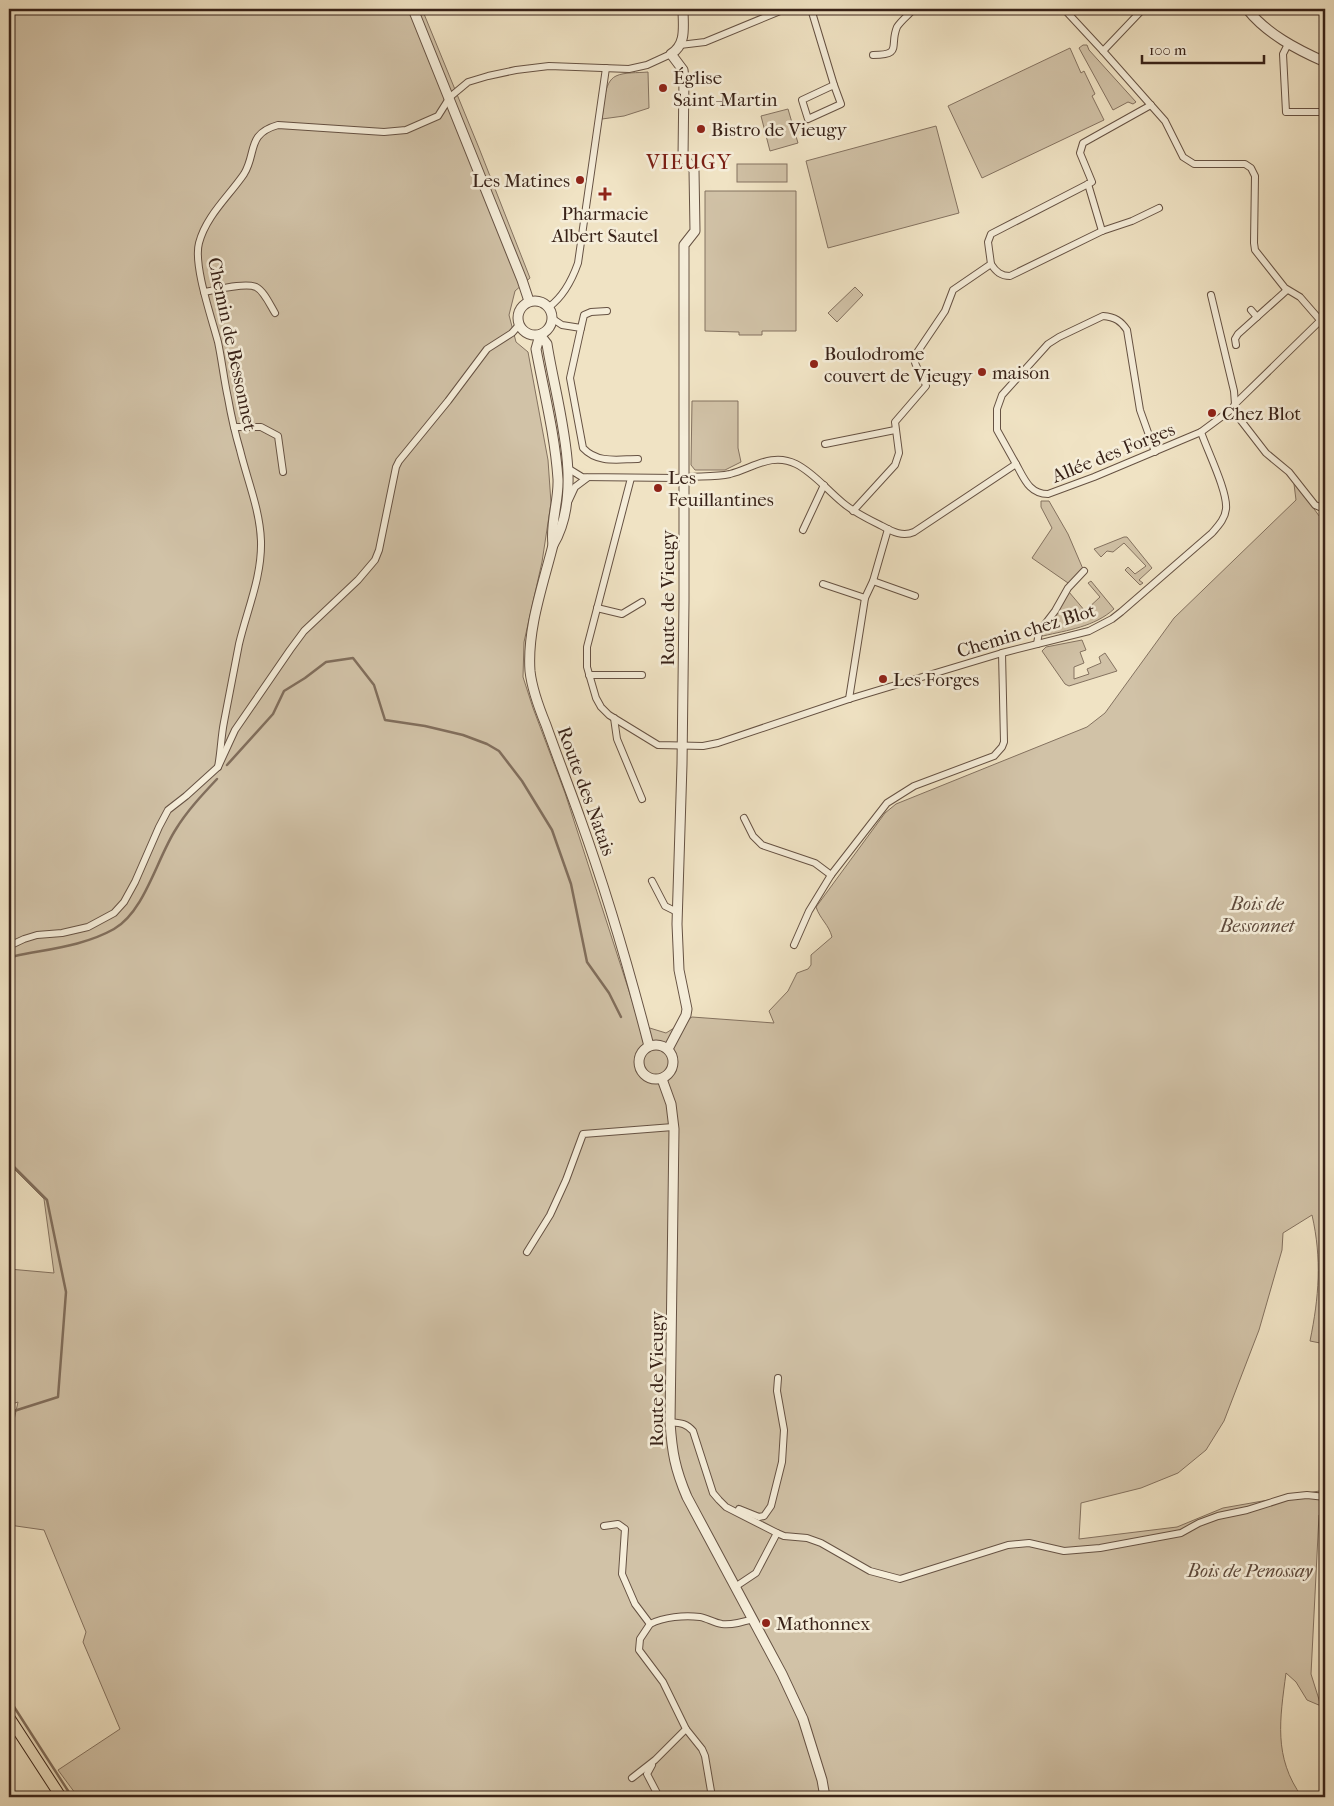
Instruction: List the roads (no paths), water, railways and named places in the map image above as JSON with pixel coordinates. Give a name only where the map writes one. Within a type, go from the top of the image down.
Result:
[{"type":"main road","points":[[9,1717],[61,1797]]},
{"type":"street","points":[[413,9],[450,97],[519,271],[529,301]]},
{"type":"street","points":[[671,54],[683,39],[684,9]]},
{"type":"street","points":[[680,45],[705,42],[785,9]]},
{"type":"street","points":[[810,9],[841,104],[808,118],[802,100],[834,85]]},
{"type":"street","points":[[873,55],[887,55],[892,52],[898,27],[911,12],[910,9]]},
{"type":"street","points":[[1064,9],[1165,121],[1181,153],[1187,160],[1194,164],[1245,164],[1252,168],[1255,176],[1255,248],[1287,290],[1300,297],[1322,318],[1234,407],[1201,432]]},
{"type":"street","points":[[1103,52],[1143,9]]},
{"type":"street","points":[[1246,9],[1262,25],[1288,44],[1325,62]]},
{"type":"street","points":[[1288,44],[1283,54],[1286,112],[1320,112]]},
{"type":"street","name":"Chemin de Bessonnet","points":[[218,766],[234,668],[244,624],[258,579],[261,542],[259,523],[234,427],[218,344],[204,292],[198,257],[198,245],[204,229],[247,169],[252,146],[268,128],[278,125],[384,132],[406,130],[438,116],[450,97],[468,82],[516,70],[562,66],[638,67],[671,54]]},
{"type":"street","name":"Route de Vieugy","points":[[668,1049],[686,1015],[678,970],[677,912],[682,747],[684,245],[695,231],[694,170],[683,157],[683,70],[671,54]]},
{"type":"street","points":[[550,307],[557,301],[569,284],[578,263],[606,68]]},
{"type":"street","points":[[1151,106],[1083,143],[1080,153],[1092,182],[991,234],[988,242],[991,264],[996,272],[1001,275],[1010,276],[1102,231],[1132,221],[1160,208]]},
{"type":"street","points":[[1088,184],[1102,231]]},
{"type":"street","points":[[853,511],[895,465],[898,453],[895,422],[926,386],[914,362],[915,354],[945,311],[953,290],[991,264]]},
{"type":"street","points":[[204,292],[246,286],[256,287],[265,296],[274,313]]},
{"type":"street","points":[[1236,345],[1238,334],[1287,290]]},
{"type":"street","points":[[1212,295],[1234,391],[1234,407],[1266,453],[1289,472],[1315,505],[1322,508],[1325,507]]},
{"type":"street","points":[[529,301],[540,301],[550,307],[553,319],[551,326],[546,332],[540,335],[528,334],[519,325],[518,314],[520,308],[529,301]]},
{"type":"street","points":[[1251,310],[1256,317]]},
{"type":"street","points":[[607,311],[584,314],[570,378],[583,448],[589,455],[601,459],[638,459]]},
{"type":"street","name":"Allée des Forges","points":[[1155,452],[1140,410],[1127,330],[1120,321],[1110,316],[1104,316],[1048,344],[1002,395],[996,409],[997,430],[1032,490],[1042,494],[1048,494],[1094,477],[1155,452],[1201,432]]},
{"type":"street","points":[[553,319],[562,324],[581,328]]},
{"type":"street","points":[[9,946],[24,938],[62,933],[88,927],[114,913],[124,902],[168,810],[218,766],[235,730],[290,650],[304,632],[358,580],[375,560],[379,550],[399,460],[448,401],[487,349],[512,333],[519,325]]},
{"type":"street","name":"Route des Natais","points":[[540,335],[536,349],[555,445],[558,481],[552,535],[553,545]]},
{"type":"street","name":"Route des Natais","points":[[540,335],[547,344],[569,469],[566,509],[559,535],[553,545],[535,617],[529,649],[530,672],[535,695],[610,904],[649,1046]]},
{"type":"street","points":[[234,427],[261,427],[278,436],[283,472]]},
{"type":"street","points":[[825,444],[895,430]]},
{"type":"street","name":"Chemin chez Blot","points":[[631,478],[586,657],[589,675],[598,703],[604,711],[654,744],[682,747],[703,746],[718,743],[849,699],[1002,653],[1089,631],[1112,619],[1222,522],[1226,509],[1225,495],[1201,432]]},
{"type":"street","points":[[555,445],[569,469],[582,477],[684,477],[731,474],[762,461],[789,461],[798,465],[824,484],[853,511],[902,534],[914,532],[1016,464]]},
{"type":"street","points":[[566,509],[575,487],[588,477]]},
{"type":"street","points":[[802,530],[824,484]]},
{"type":"street","points":[[849,699],[865,598],[873,581],[888,529]]},
{"type":"street","points":[[1037,644],[1039,632],[1055,611],[1068,588],[1084,571]]},
{"type":"street","points":[[873,581],[915,596]]},
{"type":"street","points":[[824,584],[865,598]]},
{"type":"street","points":[[597,608],[622,614],[642,602]]},
{"type":"street","points":[[794,945],[809,911],[831,875],[888,803],[914,786],[994,756],[1002,748],[1004,742],[1002,653]]},
{"type":"street","points":[[589,675],[642,675]]},
{"type":"street","points":[[614,718],[617,739],[642,799]]},
{"type":"street","points":[[744,818],[753,836],[762,845],[815,863],[831,875]]},
{"type":"street","points":[[652,881],[664,906],[677,912]]},
{"type":"street","points":[[660,1045],[668,1049],[673,1059],[673,1066],[670,1072],[662,1079],[649,1078],[640,1070],[638,1062],[640,1055],[649,1046],[660,1045]]},
{"type":"street","name":"Route de Vieugy","points":[[662,1079],[670,1104],[673,1127],[670,1422],[672,1455],[687,1497],[782,1674],[803,1719],[822,1780],[825,1797]]},
{"type":"street","points":[[527,1252],[550,1215],[566,1180],[583,1134],[673,1127]]},
{"type":"street","points":[[719,1500],[759,1517],[764,1516],[771,1506],[782,1462],[784,1430],[778,1378]]},
{"type":"street","points":[[670,1422],[682,1423],[689,1426],[693,1431],[713,1493],[726,1507],[784,1536],[807,1538],[821,1543],[870,1570],[900,1579],[1008,1545],[1029,1543],[1064,1551],[1100,1548],[1181,1533],[1218,1516],[1247,1510],[1288,1497],[1307,1495],[1325,1497]]},
{"type":"street","points":[[604,1526],[618,1524],[625,1529],[622,1574],[635,1604],[650,1624]]},
{"type":"street","points":[[735,1587],[756,1572],[777,1533]]},
{"type":"street","points":[[712,1797],[705,1756],[702,1749],[686,1729],[663,1682],[639,1650],[640,1640],[650,1624],[666,1618],[699,1617],[720,1624],[753,1619]]},
{"type":"street","points":[[632,1778],[655,1760],[686,1729]]},
{"type":"street","points":[[655,1760],[647,1774],[659,1797]]},
{"type":"waterway","points":[[227,765],[273,714],[284,691],[326,662],[353,658],[374,685],[385,720],[425,726],[463,735],[487,744],[499,751],[522,781],[552,830],[571,884],[587,962],[609,993],[621,1017]]},
{"type":"waterway","points":[[9,961],[15,956],[91,939],[114,929],[125,921],[150,883],[180,822],[217,779]]},
{"type":"waterway","points":[[9,1162],[47,1200],[66,1292],[58,1397],[14,1411],[9,1431]]},
{"type":"waterway","points":[[9,1699],[72,1797]]},
{"type":"place","name":"Église Saint-Martin","points":[[663,88]]},
{"type":"place","name":"Bistro de Vieugy","points":[[701,129]]},
{"type":"place","name":"Les Matines","points":[[580,180]]},
{"type":"place","name":"Pharmacie Albert Sautel","points":[[605,194]]},
{"type":"place","name":"Boulodrome couvert de Vieugy","points":[[814,364]]},
{"type":"place","name":"maison","points":[[982,372]]},
{"type":"place","name":"Chez Blot","points":[[1212,413]]},
{"type":"place","name":"Les Feuillantines","points":[[658,488]]},
{"type":"place","name":"Les Forges","points":[[883,679]]},
{"type":"place","name":"Mathonnex","points":[[766,1623]]},
{"type":"district","name":"VIEUGY","points":[[689,162]]},
{"type":"park label","name":"Bois de Bessonnet","points":[[1257,914]]},
{"type":"park label","name":"Bois de Penossay","points":[[1250,1570]]}]
